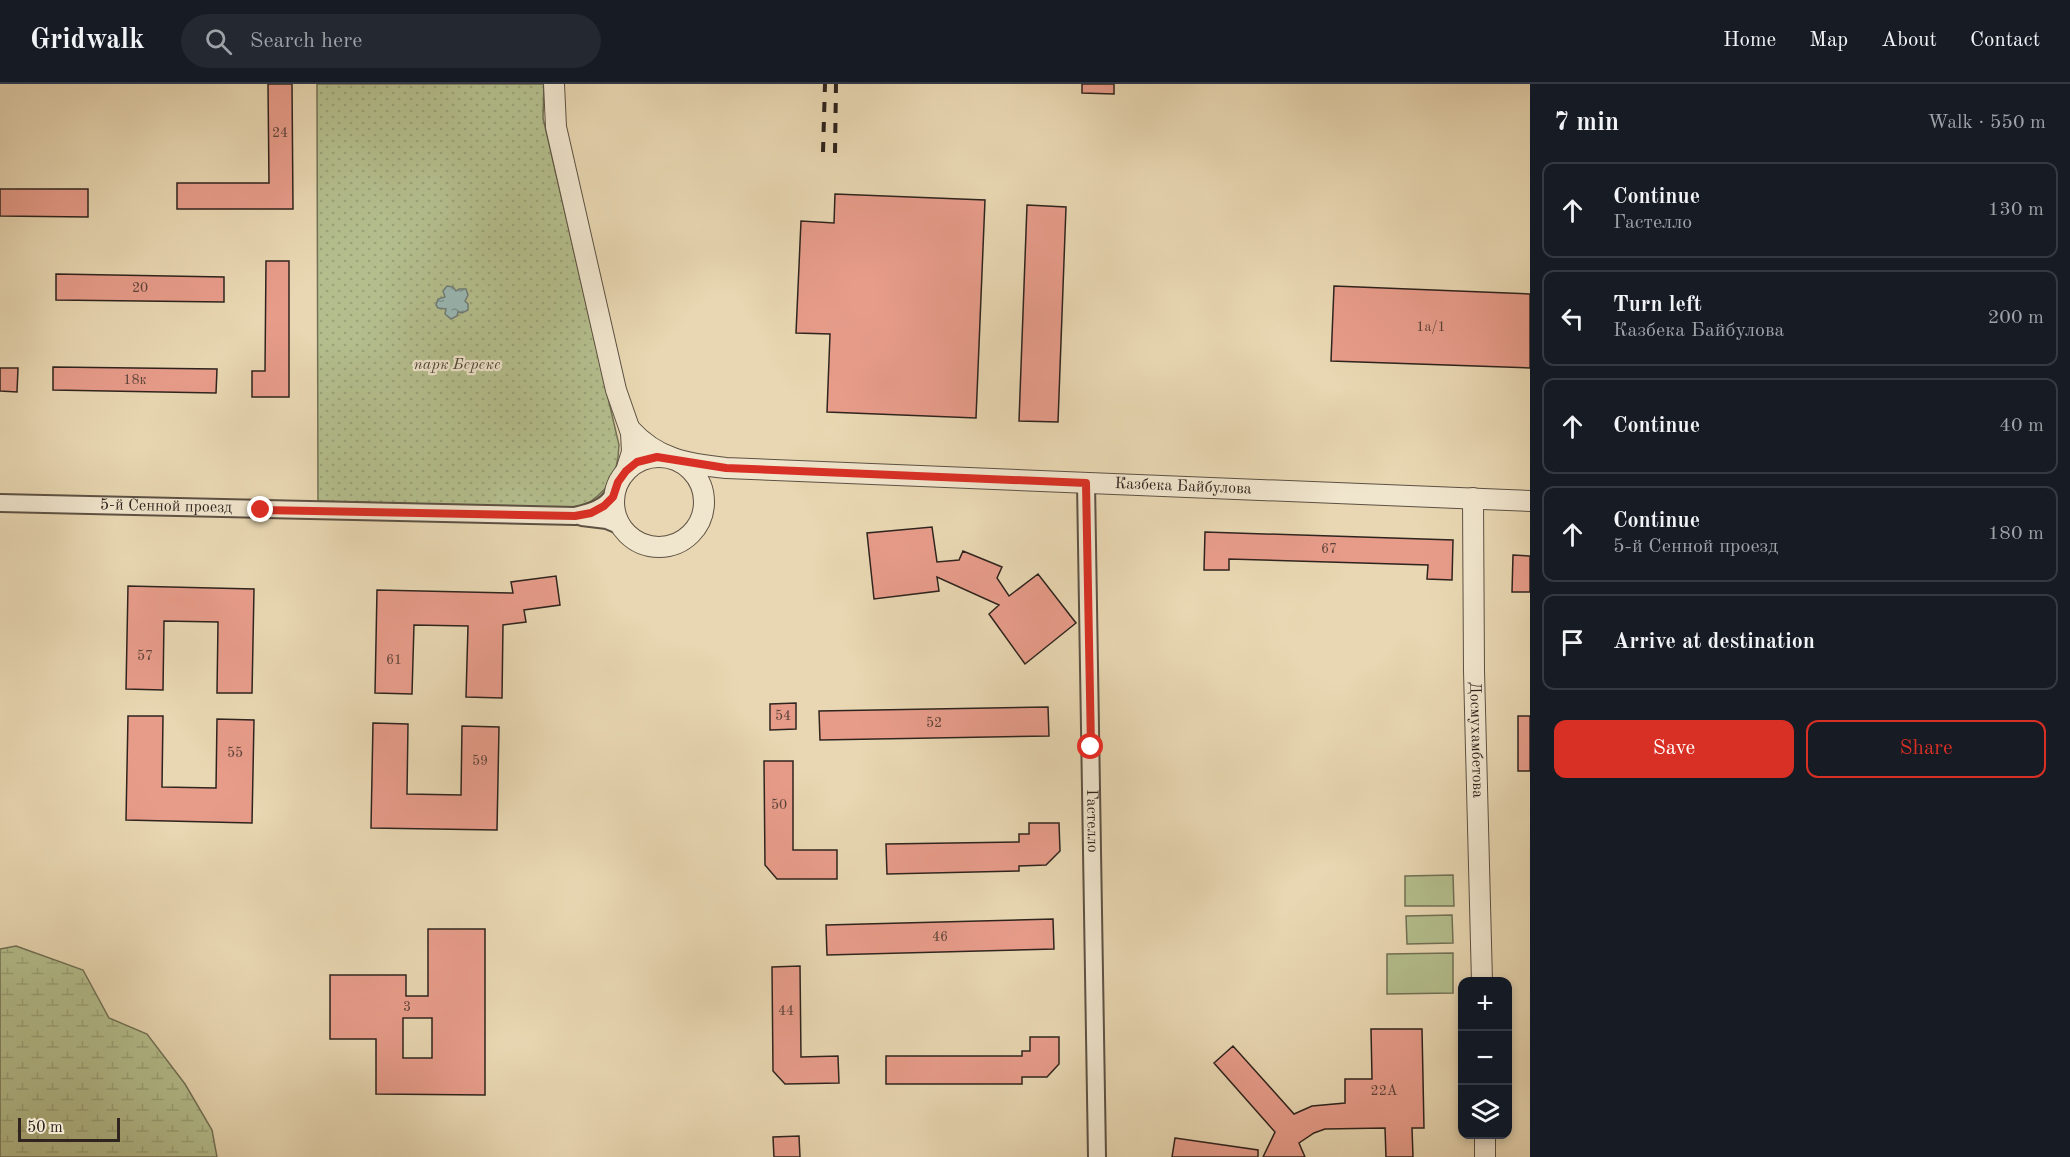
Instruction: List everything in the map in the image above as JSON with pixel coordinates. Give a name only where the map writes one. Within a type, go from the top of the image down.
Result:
[{"type":"street","points":[[554,84],[555,127],[614,384],[619,404],[630,429],[632,447],[626,471]]},
{"type":"street","name":"Казбека Байбулова","points":[[630,429],[647,445],[678,461],[733,468],[1530,501]]},
{"type":"street","points":[[704,507],[703,493],[690,469],[678,461],[664,457],[637,462],[618,482],[614,494],[614,510],[620,525],[628,535],[640,543],[653,547],[668,546],[682,541],[693,532],[700,520],[714,482],[720,475],[733,468]]},
{"type":"street","name":"Гастелло","points":[[1086,483],[1097,1157]]},
{"type":"street","name":"5-й Сенной проезд","points":[[0,503],[575,516],[600,509],[614,494]]},
{"type":"street","name":"Досмухамбетова","points":[[1473,498],[1474,671],[1482,977]]},
{"type":"street","points":[[575,516],[602,519],[620,525]]},
{"type":"street","points":[[1485,1139],[1485,1157]]},
{"type":"green space","name":"парк Береке","points":[[317,84],[544,84],[543,118],[619,445],[616,467],[609,483],[604,490],[580,509],[318,501]]},
{"type":"green space","points":[[1453,875],[1454,906],[1405,906],[1405,876]]},
{"type":"green space","points":[[1452,915],[1453,943],[1407,944],[1406,916]]},
{"type":"green space","points":[[16,946],[83,970],[109,1018],[147,1034],[185,1084],[212,1130],[217,1157],[0,1157],[0,949]]},
{"type":"green space","points":[[1453,953],[1453,993],[1387,994],[1387,954]]},
{"type":"water","points":[[447,286],[453,287],[456,291],[466,289],[468,295],[465,301],[468,304],[468,310],[458,312],[457,316],[451,319],[445,314],[446,309],[438,308],[436,305],[438,299],[445,297],[443,291]]},
{"type":"building","points":[[268,84],[292,84],[293,209],[177,209],[177,183],[269,183]]},
{"type":"building","points":[[1082,84],[1114,84],[1114,94],[1082,93]]},
{"type":"building","points":[[0,189],[88,189],[88,217],[0,216]]},
{"type":"building","points":[[835,194],[985,200],[976,418],[827,412],[830,334],[796,333],[801,221],[834,223]]},
{"type":"building","points":[[1027,205],[1066,207],[1058,422],[1019,421]]},
{"type":"building","points":[[266,261],[289,261],[289,397],[252,397],[252,371],[265,371]]},
{"type":"building","points":[[56,274],[224,277],[224,302],[56,300]]},
{"type":"building","points":[[1334,286],[1530,294],[1530,368],[1331,361]]},
{"type":"building","points":[[53,367],[217,369],[216,393],[53,390]]},
{"type":"building","points":[[0,368],[18,368],[17,392],[0,391]]},
{"type":"building","points":[[932,527],[937,562],[959,560],[963,551],[1002,567],[997,578],[1009,596],[1038,574],[1076,623],[1025,664],[989,614],[999,605],[937,577],[939,591],[874,599],[867,533]]},
{"type":"building","points":[[1205,532],[1453,540],[1452,580],[1427,579],[1428,565],[1229,559],[1229,570],[1204,570]]},
{"type":"building","points":[[1513,555],[1530,556],[1530,592],[1512,592]]},
{"type":"building","points":[[556,576],[560,605],[524,610],[526,622],[503,625],[502,698],[466,697],[468,626],[414,625],[412,694],[375,693],[377,590],[513,593],[511,582]]},
{"type":"building","points":[[128,586],[254,589],[252,693],[217,693],[218,622],[164,621],[163,690],[126,689]]},
{"type":"building","points":[[796,703],[796,729],[770,730],[770,704]]},
{"type":"building","points":[[1048,707],[1049,736],[820,740],[819,711]]},
{"type":"building","points":[[128,716],[163,716],[162,787],[216,788],[217,719],[254,720],[252,823],[126,820]]},
{"type":"building","points":[[1518,716],[1530,716],[1530,771],[1518,771]]},
{"type":"building","points":[[373,723],[408,724],[407,794],[461,795],[462,726],[499,727],[497,830],[371,828]]},
{"type":"building","points":[[764,761],[793,761],[793,850],[837,850],[837,879],[777,879],[765,865]]},
{"type":"building","points":[[1029,823],[1059,823],[1060,851],[1046,865],[1019,866],[1019,871],[887,874],[886,844],[1019,842],[1019,834],[1029,834]]},
{"type":"building","points":[[1053,919],[1054,949],[827,955],[826,925]]},
{"type":"building","points":[[428,929],[485,929],[485,1095],[376,1094],[376,1039],[330,1039],[330,975],[406,975],[406,996],[428,996]],"holes":[[[403,1018],[432,1018],[432,1058],[403,1058]]]},
{"type":"building","points":[[800,966],[801,1057],[838,1056],[839,1083],[785,1084],[773,1071],[772,967]]},
{"type":"building","points":[[1371,1029],[1422,1029],[1424,1128],[1412,1128],[1413,1157],[1386,1157],[1385,1128],[1325,1129],[1299,1143],[1305,1157],[1263,1157],[1275,1132],[1214,1063],[1233,1046],[1294,1114],[1312,1106],[1345,1103],[1345,1079],[1372,1079]]},
{"type":"building","points":[[1030,1037],[1059,1037],[1059,1064],[1047,1077],[1022,1077],[1022,1084],[886,1084],[886,1056],[1022,1056],[1022,1051],[1030,1051]]},
{"type":"building","points":[[799,1136],[800,1157],[774,1157],[773,1137]]},
{"type":"building","points":[[1175,1138],[1258,1150],[1258,1157],[1172,1157]]},
{"type":"railway","points":[[823,152],[825,84]]},
{"type":"railway","points":[[835,153],[836,84]]},
{"type":"route","points":[[261,510],[575,516],[591,513],[604,506],[613,497],[618,482],[631,466],[643,459],[657,457],[726,468],[1086,483],[1091,747]]}]
